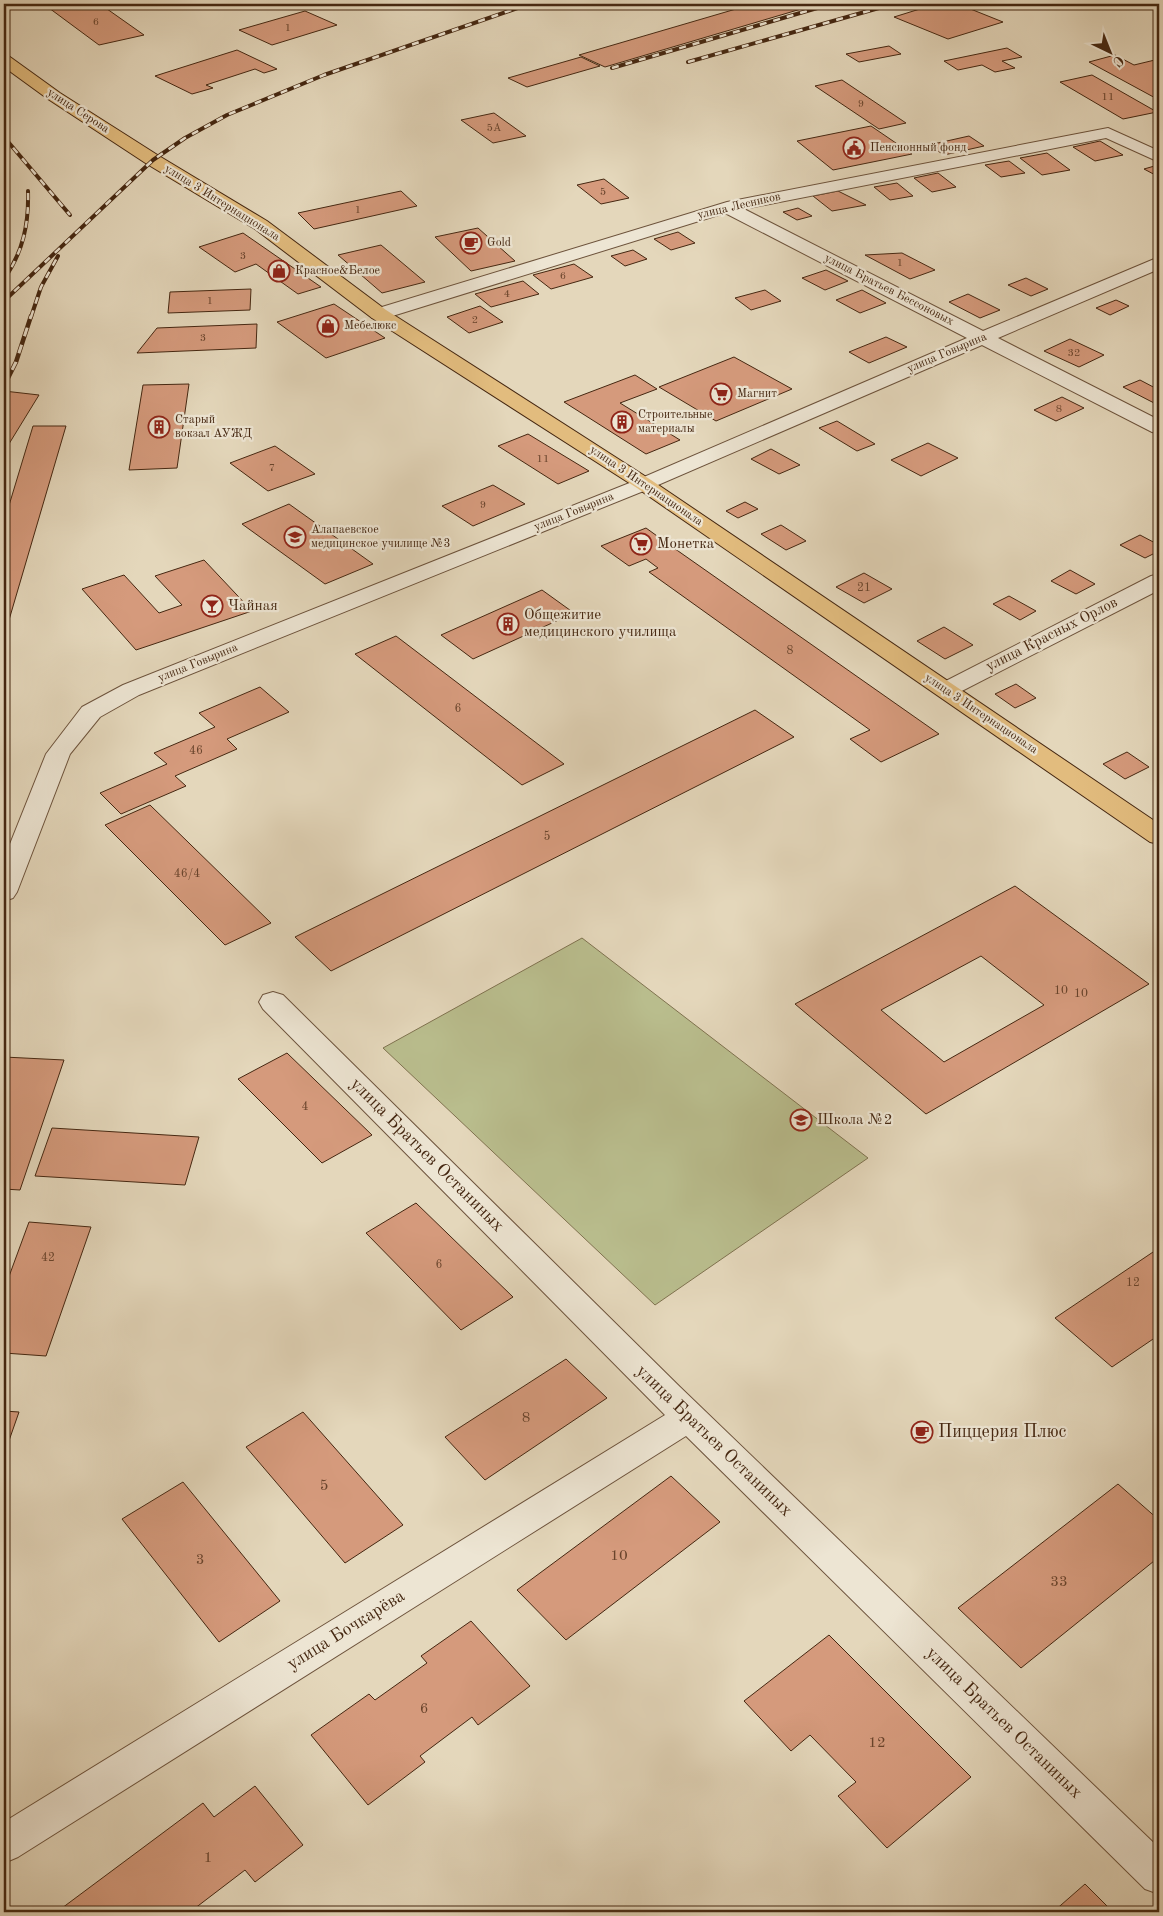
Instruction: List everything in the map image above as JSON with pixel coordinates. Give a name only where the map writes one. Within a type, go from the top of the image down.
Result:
[{"type":"main road","name":"улица Серова","points":[[4,60],[54,96],[153,160]]},
{"type":"main road","name":"улица 3 Интернационала","points":[[153,160],[262,224],[379,314],[644,484],[1159,836]]},
{"type":"street","name":"улица Лесников","points":[[379,314],[726,207],[1108,133],[1159,157]]},
{"type":"street","name":"улица Братьев Бессоновых","points":[[726,207],[1159,428]]},
{"type":"street","name":"улица Говырина","points":[[4,892],[58,754],[78,726],[91,712],[131,690],[644,484],[1159,262]]},
{"type":"street","name":"улица Красных Орлов","points":[[946,690],[1159,580]]},
{"type":"street","name":"улица Братьев Останиных","points":[[274,1002],[689,1417],[1159,1875]]},
{"type":"street","name":"улица Бочкарёва","points":[[4,1844],[689,1417]]},
{"type":"green space","points":[[582,938],[868,1158],[655,1305],[383,1048]]},
{"type":"building","points":[[69,4],[100,4],[144,35],[99,45],[49,8]]},
{"type":"building","points":[[753,4],[818,4],[605,67],[579,55]]},
{"type":"building","points":[[936,4],[958,4],[1003,22],[948,39],[894,17]]},
{"type":"building","points":[[305,11],[337,25],[272,45],[239,30]]},
{"type":"building","points":[[889,46],[901,54],[859,62],[846,54]]},
{"type":"building","points":[[1007,48],[1022,57],[1002,61],[1015,68],[995,72],[982,65],[958,70],[944,61]]},
{"type":"building","points":[[237,50],[277,69],[264,73],[255,69],[206,85],[213,88],[192,94],[155,76]]},
{"type":"building","points":[[1115,55],[1134,65],[1159,59],[1159,100],[1089,62]]},
{"type":"building","points":[[581,57],[600,66],[527,87],[508,78]]},
{"type":"building","points":[[1092,75],[1157,112],[1123,119],[1060,82]]},
{"type":"building","points":[[842,80],[906,123],[879,129],[815,86]]},
{"type":"building","points":[[494,113],[526,136],[493,143],[461,120]]},
{"type":"building","name":"Пенсионный фонд","points":[[871,126],[912,154],[833,170],[797,141]]},
{"type":"building","points":[[969,136],[984,146],[944,155],[929,145]]},
{"type":"building","points":[[1100,141],[1123,155],[1095,161],[1073,147]]},
{"type":"building","points":[[1047,153],[1070,170],[1042,175],[1020,158]]},
{"type":"building","points":[[1009,161],[1025,173],[1001,177],[985,165]]},
{"type":"building","points":[[1158,165],[1159,177],[1144,169]]},
{"type":"building","points":[[938,173],[956,187],[932,192],[914,178]]},
{"type":"building","points":[[604,179],[629,198],[601,204],[577,185]]},
{"type":"building","points":[[897,183],[913,196],[890,200],[874,187]]},
{"type":"building","points":[[401,191],[417,206],[314,229],[298,213]]},
{"type":"building","points":[[838,191],[866,205],[832,211],[813,196]]},
{"type":"building","points":[[798,208],[812,216],[797,220],[783,212]]},
{"type":"building","points":[[478,228],[515,261],[471,271],[435,237]]},
{"type":"building","points":[[678,232],[695,243],[671,250],[654,239]]},
{"type":"building","points":[[243,233],[321,287],[298,294],[256,264],[235,272],[199,247]]},
{"type":"building","points":[[381,245],[425,282],[382,293],[338,255]]},
{"type":"building","points":[[633,250],[647,259],[625,266],[611,256]]},
{"type":"building","points":[[902,253],[935,270],[910,279],[865,255]]},
{"type":"building","points":[[574,264],[593,277],[551,289],[533,275]]},
{"type":"building","points":[[826,270],[848,281],[825,290],[802,278]]},
{"type":"building","points":[[1026,278],[1048,289],[1031,296],[1008,285]]},
{"type":"building","points":[[523,281],[539,294],[491,307],[475,294]]},
{"type":"building","points":[[251,289],[250,310],[168,313],[170,292]]},
{"type":"building","points":[[765,290],[781,301],[751,310],[735,298]]},
{"type":"building","points":[[862,290],[886,303],[860,313],[836,300]]},
{"type":"building","points":[[968,294],[1000,310],[980,318],[949,302]]},
{"type":"building","points":[[1116,300],[1129,306],[1110,315],[1096,308]]},
{"type":"building","points":[[334,304],[385,338],[326,358],[277,322]]},
{"type":"building","points":[[480,306],[503,322],[469,333],[447,317]]},
{"type":"building","points":[[257,324],[256,348],[137,353],[157,328]]},
{"type":"building","points":[[886,337],[907,347],[869,363],[849,352]]},
{"type":"building","points":[[1070,339],[1104,355],[1079,367],[1044,351]]},
{"type":"building","points":[[734,357],[792,389],[716,421],[659,387]]},
{"type":"building","name":"Строительные материалы","points":[[635,375],[657,389],[620,403],[680,440],[646,454],[564,402]]},
{"type":"building","points":[[1140,380],[1159,390],[1159,403],[1156,404],[1123,387]]},
{"type":"building","name":"Старый вокзал АУЖД","points":[[189,384],[177,468],[129,470],[143,385]]},
{"type":"building","points":[[4,391],[39,395],[4,452]]},
{"type":"building","points":[[1062,397],[1084,408],[1056,421],[1034,410]]},
{"type":"building","points":[[837,421],[875,444],[857,451],[819,428]]},
{"type":"building","points":[[33,426],[66,426],[4,637],[4,522]]},
{"type":"building","points":[[528,434],[589,471],[558,484],[498,446]]},
{"type":"building","points":[[928,443],[958,458],[921,476],[891,460]]},
{"type":"building","points":[[275,446],[315,474],[268,491],[230,463]]},
{"type":"building","points":[[771,449],[800,465],[779,474],[751,459]]},
{"type":"building","points":[[493,485],[525,504],[473,526],[442,506]]},
{"type":"building","points":[[745,502],[758,509],[738,518],[726,511]]},
{"type":"building","points":[[289,504],[373,564],[325,584],[242,524]]},
{"type":"building","points":[[781,525],[806,541],[786,550],[761,534]]},
{"type":"building","points":[[646,528],[939,734],[881,762],[850,739],[870,730],[649,572],[658,568],[646,559],[629,566],[601,546]]},
{"type":"building","points":[[1140,535],[1159,545],[1159,551],[1145,558],[1120,545]]},
{"type":"building","points":[[204,560],[252,611],[136,650],[82,589],[124,575],[159,613],[182,605],[155,576]]},
{"type":"building","points":[[1070,570],[1095,584],[1076,594],[1051,581]]},
{"type":"building","points":[[864,573],[892,589],[864,603],[836,587]]},
{"type":"building","name":"Общежитие медицинского училища","points":[[542,590],[574,613],[473,659],[441,635]]},
{"type":"building","points":[[1009,596],[1036,611],[1020,620],[993,604]]},
{"type":"building","points":[[944,627],[973,645],[945,659],[917,641]]},
{"type":"building","points":[[396,636],[564,764],[522,785],[355,654]]},
{"type":"building","points":[[1016,684],[1036,698],[1015,708],[995,694]]},
{"type":"building","points":[[260,687],[289,712],[227,739],[237,749],[175,776],[186,786],[121,814],[100,793],[167,764],[154,753],[215,727],[199,713]]},
{"type":"building","points":[[755,710],[794,737],[331,971],[295,937]]},
{"type":"building","points":[[1127,752],[1149,767],[1125,779],[1103,764]]},
{"type":"building","points":[[150,805],[271,923],[225,945],[105,825]]},
{"type":"building","points":[[1015,886],[1149,984],[926,1114],[795,1004]],"holes":[[[981,956],[1044,1005],[944,1062],[881,1010]]]},
{"type":"building","points":[[287,1053],[372,1135],[322,1163],[238,1079]]},
{"type":"building","points":[[4,1057],[64,1060],[20,1190],[4,1189]]},
{"type":"building","points":[[52,1128],[199,1137],[185,1185],[35,1176]]},
{"type":"building","points":[[416,1203],[513,1297],[461,1330],[366,1233]]},
{"type":"building","points":[[29,1222],[91,1227],[46,1356],[4,1353],[4,1290]]},
{"type":"building","points":[[1159,1248],[1159,1335],[1112,1367],[1055,1318]]},
{"type":"building","points":[[566,1359],[607,1398],[485,1480],[445,1437]]},
{"type":"building","points":[[4,1411],[19,1412],[4,1455]]},
{"type":"building","points":[[303,1412],[403,1525],[345,1563],[246,1447]]},
{"type":"building","points":[[671,1476],[720,1522],[566,1640],[517,1590]]},
{"type":"building","points":[[183,1482],[280,1601],[219,1642],[122,1519]]},
{"type":"building","points":[[1118,1484],[1159,1520],[1159,1557],[1021,1668],[958,1608]]},
{"type":"building","points":[[471,1621],[530,1686],[478,1725],[472,1717],[420,1756],[425,1762],[368,1805],[311,1735],[369,1694],[375,1700],[427,1663],[421,1656]]},
{"type":"building","points":[[829,1635],[971,1777],[887,1848],[838,1796],[856,1782],[810,1735],[791,1751],[744,1701]]},
{"type":"building","points":[[255,1786],[303,1845],[255,1882],[245,1870],[190,1912],[58,1911],[203,1803],[214,1817]]},
{"type":"building","points":[[1085,1884],[1113,1912],[1053,1912]]},
{"type":"railway","points":[[4,301],[153,160],[185,138],[227,115],[324,75],[529,4]]},
{"type":"railway","points":[[612,68],[831,4]]},
{"type":"railway","points":[[688,62],[893,4]]},
{"type":"railway","points":[[4,137],[70,215]]},
{"type":"railway","points":[[4,279],[11,269],[24,237],[28,191]]},
{"type":"railway","points":[[31,317],[41,287],[58,256]]},
{"type":"railway","points":[[4,386],[16,362],[31,316]]},
{"type":"place","name":"Пенсионный фонд","points":[[854,148]]},
{"type":"place","name":"Gold","points":[[471,243]]},
{"type":"place","name":"Красное&Белое","points":[[279,271]]},
{"type":"place","name":"Мебелюкс","points":[[328,326]]},
{"type":"place","name":"Магнит","points":[[721,394]]},
{"type":"place","name":"Строительные материалы","points":[[622,422]]},
{"type":"place","name":"Старый вокзал АУЖД","points":[[159,427]]},
{"type":"place","name":"Алапаевское медицинское училище №3","points":[[295,537]]},
{"type":"place","name":"Монетка","points":[[641,544]]},
{"type":"place","name":"Чайная","points":[[212,606]]},
{"type":"place","name":"Общежитие медицинского училища","points":[[508,624]]},
{"type":"place","name":"Школа №2","points":[[801,1120]]},
{"type":"place","name":"Пиццерия Плюс","points":[[922,1432]]}]
